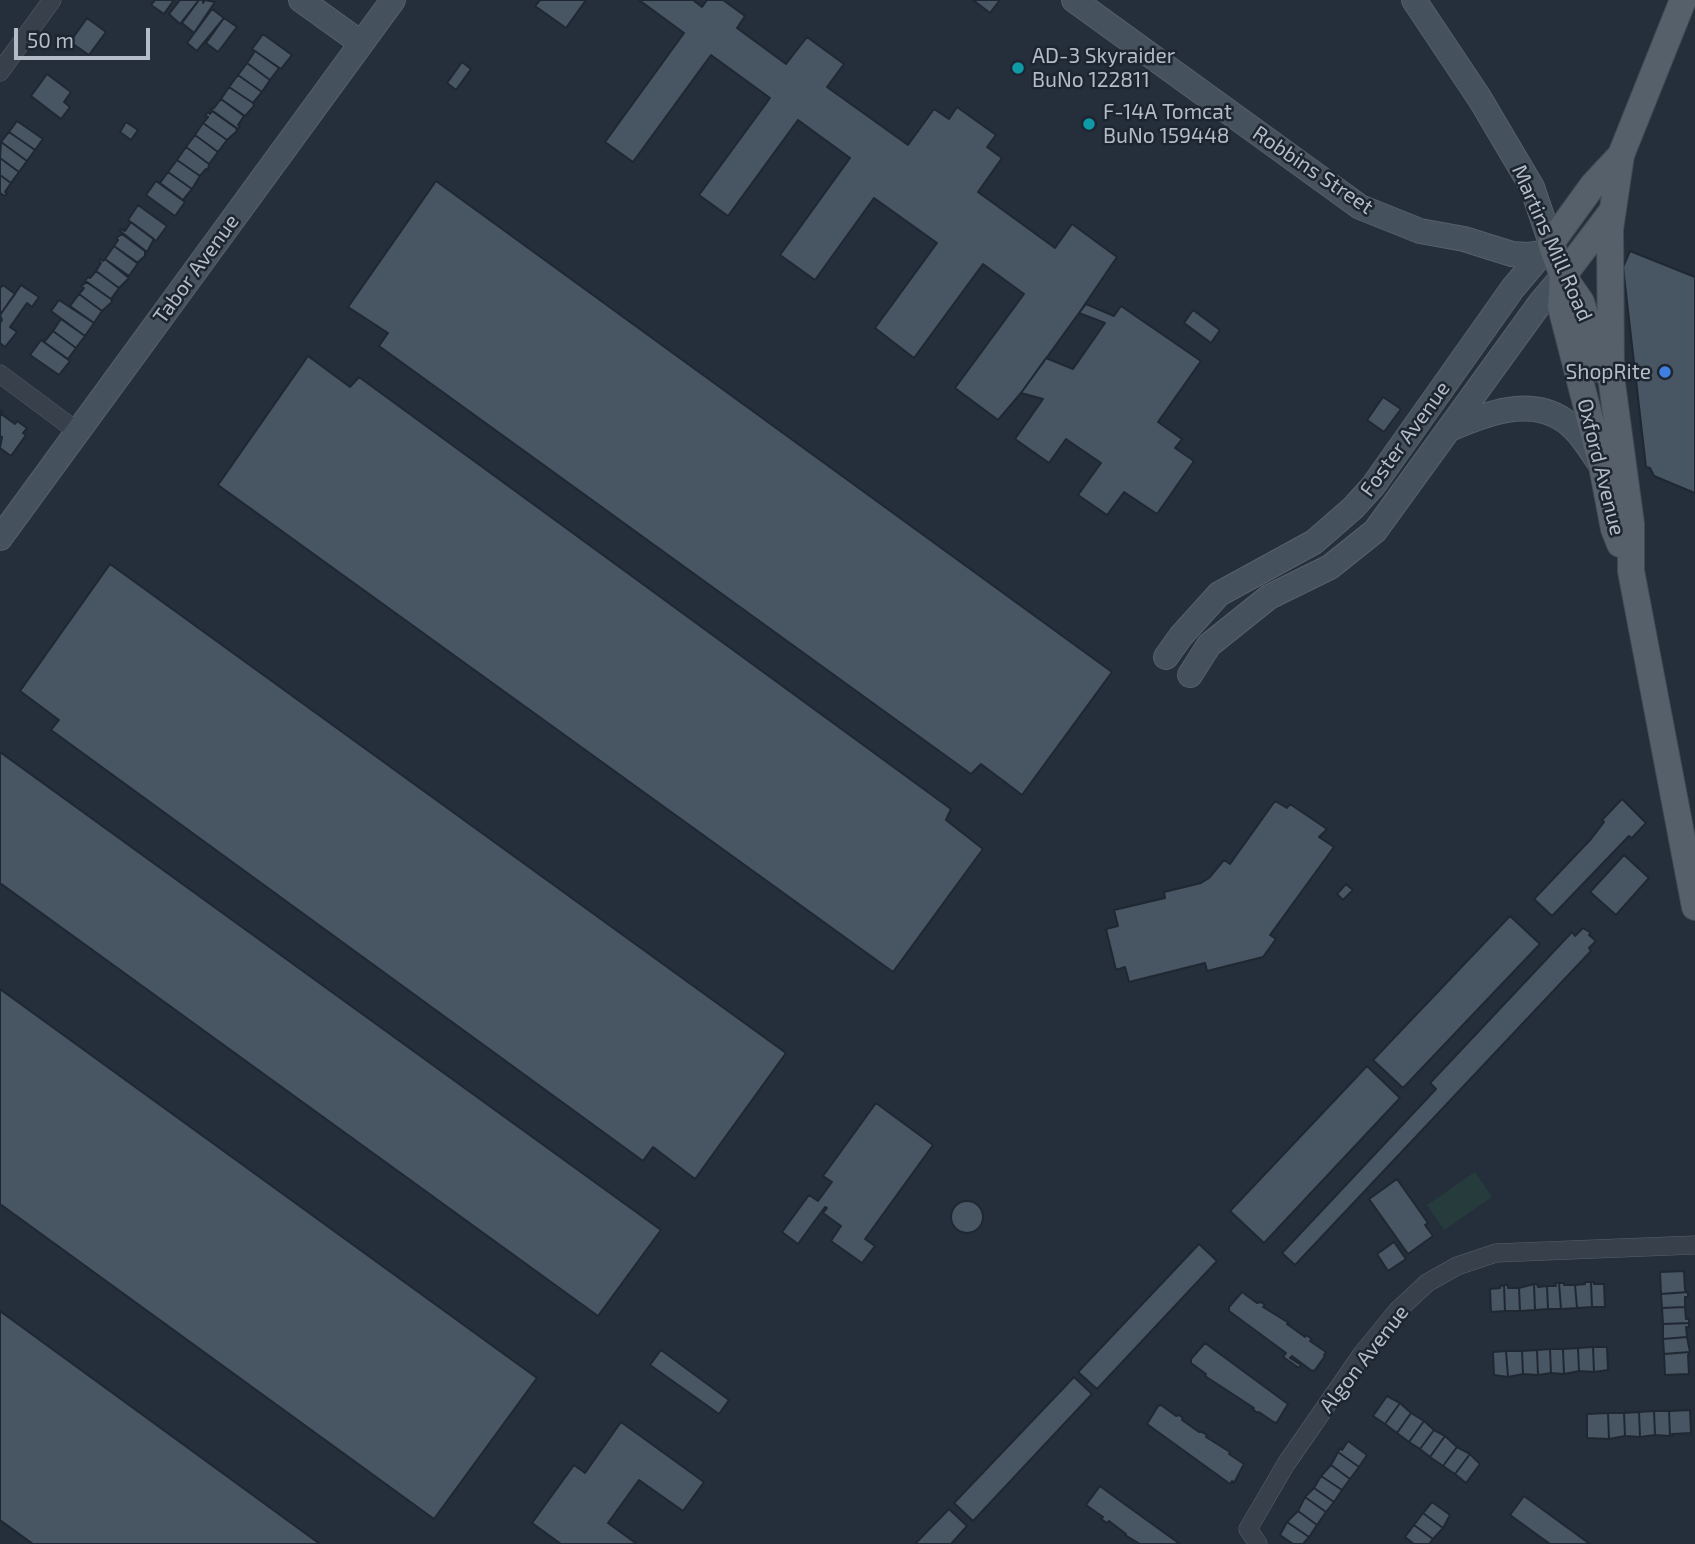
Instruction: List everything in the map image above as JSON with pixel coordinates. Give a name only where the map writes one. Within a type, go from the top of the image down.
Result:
[{"type":"main road","name":"Oxford Avenue","points":[[1631,572],[1631,524],[1611,376],[1608,258],[1611,211],[1621,155],[1684,0]]},
{"type":"main road","name":"Oxford Avenue","points":[[1547,248],[1593,185],[1621,155]]},
{"type":"main road","name":"Oxford Avenue","points":[[1611,211],[1563,276],[1561,307],[1602,467],[1614,529],[1631,572],[1695,907]]},
{"type":"main road","name":"Martins Mill Road","points":[[1547,248],[1581,302],[1616,427]]},
{"type":"street","points":[[0,72],[52,0]]},
{"type":"street","points":[[301,0],[361,43]]},
{"type":"street","name":"Tabor Avenue","points":[[0,538],[393,0]]},
{"type":"street","name":"Robbins Street","points":[[1074,0],[1360,207],[1420,231],[1464,239],[1512,254],[1547,248]]},
{"type":"street","name":"Martins Mill Road","points":[[1414,0],[1480,99],[1532,187],[1547,248]]},
{"type":"street","name":"Foster Avenue","points":[[1166,657],[1219,593],[1314,542],[1353,508],[1373,486],[1513,288],[1547,248]]},
{"type":"street","name":"Foster Avenue","points":[[1191,675],[1209,645],[1269,597],[1330,567],[1375,531],[1541,302],[1563,276]]},
{"type":"street","points":[[0,374],[78,432]]},
{"type":"street","points":[[1449,429],[1489,415],[1535,408],[1564,421],[1583,439],[1602,467]]},
{"type":"street","name":"Algon Avenue","points":[[1253,1537],[1286,1464],[1362,1354],[1397,1311],[1427,1283],[1457,1266],[1496,1253],[1695,1245]]},
{"type":"green space","points":[[1475,1172],[1492,1197],[1444,1230],[1427,1205]]},
{"type":"building","points":[[155,0],[174,0],[164,14],[151,5]]},
{"type":"building","points":[[180,0],[199,0],[180,24],[169,14]]},
{"type":"building","points":[[199,0],[203,0],[203,3],[205,0],[215,2],[194,33],[182,23]]},
{"type":"building","points":[[540,0],[586,0],[566,28],[535,6]]},
{"type":"building","points":[[639,0],[693,0],[702,7],[707,0],[723,0],[745,16],[737,28],[786,64],[807,37],[844,64],[827,87],[908,145],[934,109],[949,119],[957,107],[996,135],[987,147],[1002,158],[978,192],[1055,248],[1072,224],[1117,257],[1021,393],[998,420],[955,388],[1024,294],[983,264],[914,358],[875,328],[937,243],[874,198],[815,280],[780,255],[850,158],[798,120],[728,216],[699,195],[770,98],[711,55],[633,162],[605,142],[684,33]]},
{"type":"building","points":[[973,0],[1000,0],[990,13]]},
{"type":"building","points":[[212,9],[224,18],[197,51],[187,43]]},
{"type":"building","points":[[87,18],[106,32],[89,55],[70,42]]},
{"type":"building","points":[[224,18],[237,27],[218,52],[206,43]]},
{"type":"building","points":[[263,34],[292,55],[281,69],[252,49]]},
{"type":"building","points":[[255,51],[279,68],[270,80],[247,63]]},
{"type":"building","points":[[462,62],[471,69],[456,90],[447,83]]},
{"type":"building","points":[[247,63],[270,80],[262,92],[238,75]]},
{"type":"building","points":[[47,74],[71,92],[64,102],[70,107],[61,119],[31,96]]},
{"type":"building","points":[[238,75],[262,92],[253,103],[229,87]]},
{"type":"building","points":[[229,87],[253,103],[254,106],[245,116],[221,99]]},
{"type":"building","points":[[221,99],[244,116],[238,129],[210,109]]},
{"type":"building","points":[[212,111],[236,128],[237,131],[227,140],[203,123],[208,112],[210,114]]},
{"type":"building","points":[[17,121],[43,139],[35,150],[9,132]]},
{"type":"building","points":[[126,122],[138,130],[131,140],[120,132]]},
{"type":"building","points":[[203,123],[227,140],[218,152],[195,135]]},
{"type":"building","points":[[9,132],[35,150],[27,161],[1,142]]},
{"type":"building","points":[[195,135],[218,152],[209,164],[186,147]]},
{"type":"building","points":[[1,142],[27,161],[19,172],[0,158]]},
{"type":"building","points":[[186,147],[209,164],[208,170],[200,176],[177,160]]},
{"type":"building","points":[[0,158],[19,172],[11,183],[0,175]]},
{"type":"building","points":[[177,160],[200,176],[192,189],[168,172]]},
{"type":"building","points":[[168,172],[192,189],[183,200],[160,183]]},
{"type":"building","points":[[0,175],[11,183],[5,196],[0,193]]},
{"type":"building","points":[[156,181],[185,202],[175,216],[146,195]]},
{"type":"building","points":[[436,181],[1112,672],[1022,795],[981,764],[971,774],[379,346],[388,333],[348,307]]},
{"type":"building","points":[[138,205],[167,226],[156,241],[128,220]]},
{"type":"building","points":[[131,222],[154,239],[147,252],[120,231],[125,231]]},
{"type":"building","points":[[122,234],[145,251],[145,256],[137,263],[114,246],[118,240],[116,238]]},
{"type":"building","points":[[114,246],[138,263],[129,276],[105,259]]},
{"type":"building","name":"ShopRite","points":[[1630,251],[1695,277],[1695,493],[1654,476],[1650,468],[1646,467],[1623,267]]},
{"type":"building","points":[[100,259],[105,259],[129,278],[119,288],[96,271],[101,263]]},
{"type":"building","points":[[96,271],[119,288],[111,299],[85,281]]},
{"type":"building","points":[[87,282],[111,299],[112,302],[102,311],[79,294],[84,288],[81,286]]},
{"type":"building","points":[[3,285],[15,294],[0,315],[0,288]]},
{"type":"building","points":[[21,285],[39,297],[32,307],[27,303],[10,327],[17,332],[5,347],[0,343],[0,315]]},
{"type":"building","points":[[79,294],[102,311],[94,323],[70,306]]},
{"type":"building","points":[[59,300],[94,323],[85,336],[51,311]]},
{"type":"building","points":[[1086,304],[1114,316],[1121,306],[1201,361],[1158,422],[1182,439],[1175,448],[1194,461],[1157,514],[1124,492],[1107,515],[1078,495],[1101,463],[1066,439],[1049,463],[1015,439],[1043,399],[1021,393],[1046,358],[1073,369],[1105,323],[1079,313]]},
{"type":"building","points":[[1193,310],[1220,330],[1211,343],[1184,323]]},
{"type":"building","points":[[61,319],[85,336],[76,348],[53,331]]},
{"type":"building","points":[[53,331],[76,348],[68,359],[44,342]]},
{"type":"building","points":[[41,340],[70,361],[59,375],[30,355]]},
{"type":"building","points":[[308,356],[350,387],[359,377],[951,809],[946,820],[983,849],[893,972],[218,485]]},
{"type":"building","points":[[1383,397],[1401,409],[1384,432],[1367,420]]},
{"type":"building","points":[[0,410],[3,412],[1,414],[15,424],[17,421],[27,428],[23,433],[26,435],[11,456],[0,448]]},
{"type":"building","points":[[110,564],[786,1053],[695,1179],[653,1147],[643,1161],[51,730],[59,720],[20,691]]},
{"type":"building","points":[[0,752],[661,1230],[598,1316],[0,883]]},
{"type":"building","points":[[1622,799],[1646,823],[1632,838],[1629,836],[1552,916],[1534,899],[1591,839],[1604,822],[1602,820]]},
{"type":"building","points":[[1275,801],[1287,808],[1290,804],[1327,829],[1319,837],[1334,847],[1270,935],[1276,939],[1263,957],[1207,971],[1205,963],[1129,982],[1125,967],[1116,970],[1106,929],[1118,926],[1114,910],[1165,898],[1164,892],[1201,883],[1209,878],[1224,860],[1230,864]]},
{"type":"building","points":[[1624,855],[1649,878],[1616,915],[1590,892]]},
{"type":"building","points":[[1346,884],[1353,890],[1343,900],[1337,894]]},
{"type":"building","points":[[1510,916],[1540,944],[1403,1088],[1373,1060]]},
{"type":"building","points":[[1583,928],[1591,933],[1589,935],[1596,941],[1589,948],[1591,951],[1295,1265],[1282,1253],[1436,1089],[1430,1083],[1572,932],[1575,936]]},
{"type":"building","points":[[0,989],[537,1378],[434,1519],[0,1204]]},
{"type":"building","points":[[1367,1066],[1400,1098],[1264,1243],[1230,1211]]},
{"type":"building","points":[[876,1103],[933,1145],[865,1239],[875,1246],[862,1263],[831,1241],[841,1226],[823,1213],[827,1208],[825,1207],[798,1244],[782,1232],[809,1195],[818,1201],[832,1182],[823,1176]]},
{"type":"building","points":[[1397,1179],[1428,1223],[1425,1225],[1433,1236],[1408,1254],[1369,1199]]},
{"type":"building","points":[[967,1201],[978,1206],[983,1217],[978,1228],[967,1233],[956,1228],[951,1217],[956,1206]]},
{"type":"building","points":[[1394,1242],[1406,1259],[1388,1271],[1377,1254]]},
{"type":"building","points":[[1199,1244],[1217,1261],[1097,1389],[1078,1372]]},
{"type":"building","points":[[1684,1271],[1685,1290],[1688,1292],[1661,1294],[1660,1272]]},
{"type":"building","points":[[1591,1282],[1592,1307],[1577,1308],[1575,1285]]},
{"type":"building","points":[[1591,1282],[1604,1284],[1605,1307],[1592,1307]]},
{"type":"building","points":[[1555,1283],[1559,1283],[1561,1309],[1548,1309],[1547,1286],[1556,1286]]},
{"type":"building","points":[[1559,1283],[1575,1285],[1577,1308],[1561,1309]]},
{"type":"building","points":[[1534,1284],[1538,1287],[1547,1286],[1548,1309],[1535,1310]]},
{"type":"building","points":[[1534,1284],[1535,1310],[1520,1311],[1519,1288]]},
{"type":"building","points":[[1504,1285],[1508,1285],[1508,1288],[1519,1288],[1520,1311],[1505,1311]]},
{"type":"building","points":[[1504,1285],[1505,1311],[1491,1312],[1490,1289]]},
{"type":"building","points":[[1242,1292],[1257,1303],[1261,1302],[1265,1305],[1263,1307],[1305,1337],[1306,1335],[1312,1339],[1310,1341],[1326,1352],[1315,1370],[1312,1371],[1292,1356],[1290,1358],[1301,1365],[1299,1368],[1283,1357],[1286,1353],[1229,1311],[1229,1307]]},
{"type":"building","points":[[1688,1292],[1685,1307],[1662,1308],[1661,1294]]},
{"type":"building","points":[[1685,1307],[1689,1323],[1663,1324],[1662,1308]]},
{"type":"building","points":[[0,1311],[320,1544],[33,1544],[0,1520]]},
{"type":"building","points":[[1689,1323],[1689,1327],[1686,1327],[1687,1337],[1663,1339],[1663,1324]]},
{"type":"building","points":[[1687,1337],[1690,1352],[1664,1354],[1663,1339]]},
{"type":"building","points":[[1205,1343],[1288,1404],[1277,1422],[1252,1409],[1254,1408],[1205,1376],[1206,1374],[1191,1363],[1191,1359]]},
{"type":"building","points":[[1593,1347],[1607,1347],[1608,1370],[1594,1372]]},
{"type":"building","points":[[1593,1347],[1594,1372],[1579,1371],[1578,1348]]},
{"type":"building","points":[[1578,1348],[1579,1371],[1564,1374],[1563,1349]]},
{"type":"building","points":[[1550,1349],[1563,1349],[1564,1374],[1551,1373]]},
{"type":"building","points":[[1550,1349],[1551,1373],[1538,1375],[1537,1350]]},
{"type":"building","points":[[661,1350],[729,1400],[719,1414],[650,1365]]},
{"type":"building","points":[[1537,1350],[1538,1375],[1523,1374],[1522,1351]]},
{"type":"building","points":[[1506,1351],[1508,1377],[1494,1375],[1493,1352]]},
{"type":"building","points":[[1506,1351],[1522,1351],[1523,1374],[1508,1377]]},
{"type":"building","points":[[1690,1352],[1689,1374],[1665,1375],[1664,1354]]},
{"type":"building","points":[[1074,1377],[1092,1394],[973,1521],[954,1503]]},
{"type":"building","points":[[1387,1396],[1400,1403],[1385,1424],[1373,1416]]},
{"type":"building","points":[[1400,1403],[1411,1413],[1397,1433],[1385,1424]]},
{"type":"building","points":[[1161,1405],[1176,1416],[1179,1415],[1182,1420],[1207,1435],[1206,1437],[1244,1464],[1234,1483],[1232,1481],[1230,1484],[1147,1424]]},
{"type":"building","points":[[1690,1410],[1691,1433],[1670,1436],[1669,1411]]},
{"type":"building","points":[[1654,1411],[1655,1435],[1640,1437],[1639,1412]]},
{"type":"building","points":[[1654,1411],[1669,1411],[1670,1436],[1655,1435]]},
{"type":"building","points":[[1639,1412],[1640,1437],[1625,1436],[1624,1413]]},
{"type":"building","points":[[1411,1413],[1424,1421],[1409,1442],[1397,1433]]},
{"type":"building","points":[[1608,1413],[1624,1413],[1625,1436],[1609,1439]]},
{"type":"building","points":[[1608,1413],[1609,1439],[1587,1438],[1587,1414]]},
{"type":"building","points":[[1424,1421],[1434,1430],[1420,1449],[1409,1442]]},
{"type":"building","points":[[621,1422],[704,1482],[683,1511],[639,1480],[608,1523],[637,1544],[561,1544],[532,1523],[574,1465],[585,1473]]},
{"type":"building","points":[[1434,1430],[1445,1436],[1430,1457],[1420,1449]]},
{"type":"building","points":[[1445,1436],[1457,1447],[1443,1466],[1430,1457]]},
{"type":"building","points":[[1348,1441],[1367,1455],[1359,1467],[1338,1452]]},
{"type":"building","points":[[1457,1447],[1470,1454],[1455,1474],[1443,1466]]},
{"type":"building","points":[[1338,1452],[1359,1467],[1350,1479],[1331,1465]]},
{"type":"building","points":[[1470,1454],[1480,1464],[1466,1483],[1455,1474]]},
{"type":"building","points":[[1331,1465],[1350,1479],[1342,1490],[1321,1476]]},
{"type":"building","points":[[1321,1476],[1342,1490],[1334,1502],[1314,1488]]},
{"type":"building","points":[[1100,1486],[1180,1544],[1140,1544],[1109,1521],[1107,1523],[1101,1519],[1103,1517],[1086,1505]]},
{"type":"building","points":[[1314,1488],[1334,1502],[1326,1512],[1305,1497]]},
{"type":"building","points":[[1524,1496],[1590,1544],[1550,1544],[1510,1515]]},
{"type":"building","points":[[1305,1497],[1326,1512],[1317,1525],[1298,1511]]},
{"type":"building","points":[[1432,1502],[1450,1515],[1443,1528],[1423,1513]]},
{"type":"building","points":[[949,1509],[967,1526],[951,1544],[915,1544]]},
{"type":"building","points":[[1298,1511],[1317,1525],[1309,1537],[1287,1522]]},
{"type":"building","points":[[1423,1513],[1443,1528],[1433,1539],[1414,1525]]},
{"type":"building","points":[[1287,1522],[1309,1537],[1303,1544],[1293,1544],[1280,1535]]},
{"type":"building","points":[[1414,1525],[1433,1539],[1429,1544],[1414,1544],[1405,1537]]},
{"type":"place","name":"AD-3 Skyraider BuNo 122811","points":[[1018,68]]},
{"type":"place","name":"F-14A Tomcat BuNo 159448","points":[[1089,124]]},
{"type":"place","name":"ShopRite","points":[[1665,372]]}]
